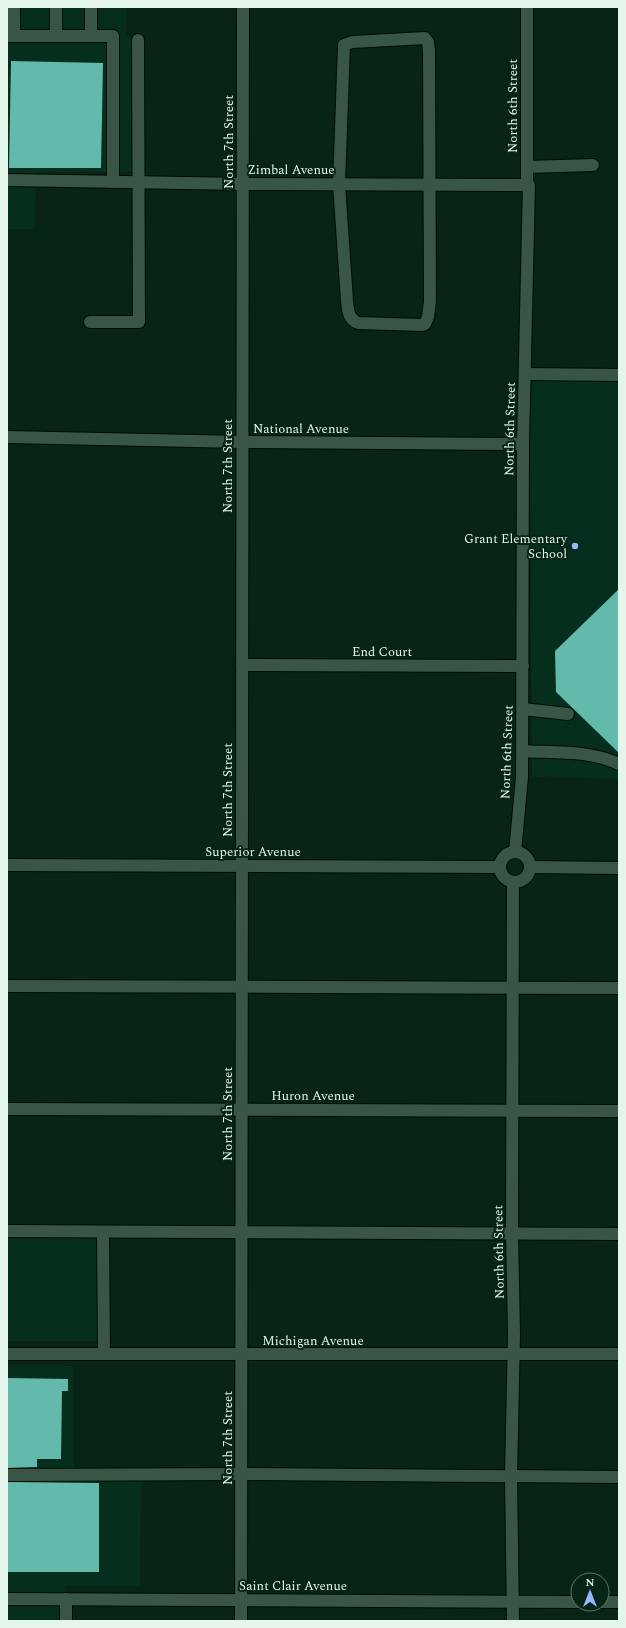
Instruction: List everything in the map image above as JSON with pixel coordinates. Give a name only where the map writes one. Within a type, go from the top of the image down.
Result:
[{"type":"street","points":[[14,7],[10,36],[113,36],[113,182]]},
{"type":"street","points":[[56,7],[56,36]]},
{"type":"street","points":[[91,7],[92,36]]},
{"type":"street","name":"North 7th Street","points":[[241,1621],[243,7]]},
{"type":"street","name":"North 6th Street","points":[[515,852],[522,777],[523,444],[528,185],[527,7]]},
{"type":"street","points":[[425,38],[428,42],[429,51],[430,184],[430,301],[426,324],[364,324],[354,321],[350,317],[346,294],[339,184],[344,45],[352,42],[425,38]]},
{"type":"street","points":[[90,322],[139,322],[138,40]]},
{"type":"street","points":[[527,167],[593,165]]},
{"type":"street","name":"Zimbal Avenue","points":[[7,180],[243,184],[527,185]]},
{"type":"street","points":[[525,374],[619,375]]},
{"type":"street","name":"National Avenue","points":[[7,437],[242,442],[523,444]]},
{"type":"street","name":"End Court","points":[[242,665],[523,666]]},
{"type":"street","points":[[522,709],[568,714]]},
{"type":"street","points":[[522,751],[589,754],[605,758],[619,764]]},
{"type":"street","points":[[515,852],[520,853],[527,858],[530,867],[526,876],[518,882],[505,879],[500,871],[500,862],[506,855],[515,852]]},
{"type":"street","name":"Superior Avenue","points":[[7,865],[500,867]]},
{"type":"street","points":[[530,867],[619,868]]},
{"type":"street","name":"North 6th Street","points":[[512,1621],[511,1477],[514,1354],[512,1233],[513,882]]},
{"type":"street","points":[[7,986],[619,988]]},
{"type":"street","name":"Huron Avenue","points":[[7,1108],[619,1111]]},
{"type":"street","points":[[7,1231],[619,1234]]},
{"type":"street","points":[[103,1232],[104,1354]]},
{"type":"street","name":"Michigan Avenue","points":[[7,1354],[619,1354]]},
{"type":"street","points":[[7,1475],[242,1474],[619,1477]]},
{"type":"street","name":"Saint Clair Avenue","points":[[7,1599],[570,1602]]},
{"type":"street","points":[[66,1599],[66,1621]]},
{"type":"shaded area","points":[[7,7],[126,7],[126,36],[135,37],[137,172],[36,172],[35,229],[7,229]]},
{"type":"shaded area","name":"Grant Elementary School","points":[[535,380],[619,380],[619,779],[532,777],[530,397],[532,383]]},
{"type":"shaded area","points":[[7,1235],[99,1235],[100,1341],[7,1341]]},
{"type":"shaded area","points":[[7,1365],[73,1366],[74,1479],[141,1480],[140,1586],[65,1586],[64,1621],[7,1621]]},
{"type":"building","points":[[11,61],[103,63],[101,168],[9,168]]},
{"type":"building","points":[[619,589],[619,753],[556,692],[555,651]]},
{"type":"building","points":[[7,1378],[68,1379],[68,1391],[62,1391],[61,1459],[37,1459],[37,1467],[7,1468]]},
{"type":"building","points":[[7,1482],[99,1483],[99,1572],[7,1572]]},
{"type":"place","name":"Grant Elementary School","points":[[575,546]]}]
